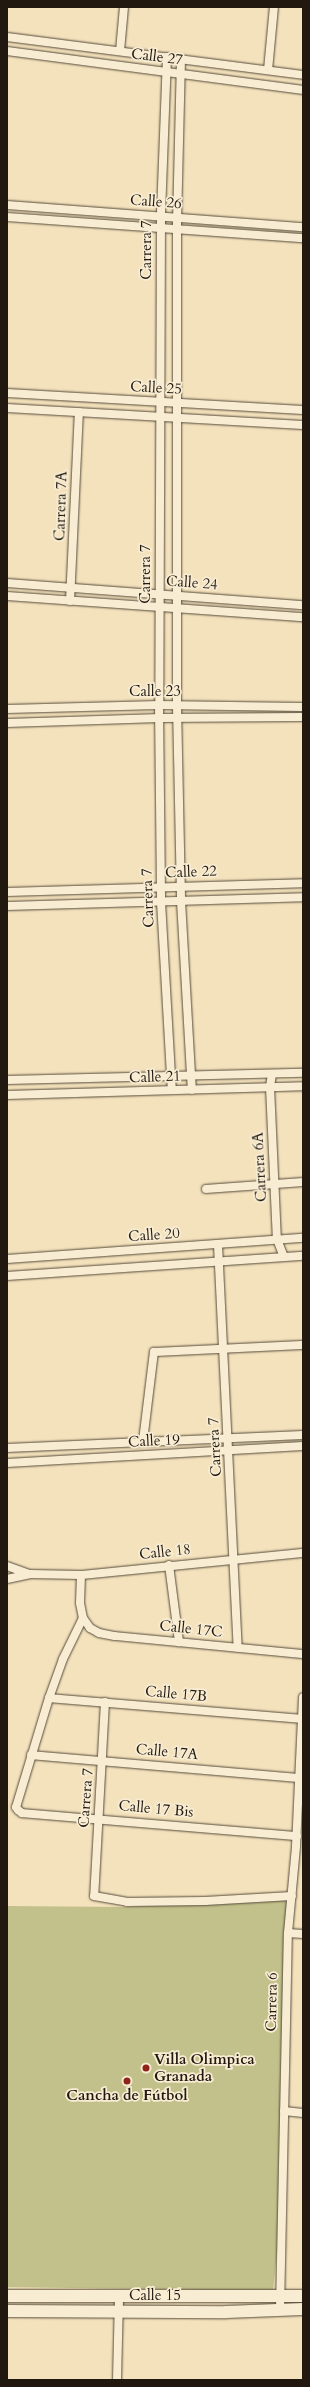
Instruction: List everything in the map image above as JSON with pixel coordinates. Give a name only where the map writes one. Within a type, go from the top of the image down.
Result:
[{"type":"street","points":[[120,51],[124,7]]},
{"type":"street","points":[[268,70],[274,7]]},
{"type":"street","name":"Calle 27","points":[[7,36],[303,75]]},
{"type":"street","name":"Calle 27","points":[[7,51],[303,90]]},
{"type":"street","name":"Carrera 7","points":[[167,57],[168,72],[161,216],[159,705],[160,902],[172,1090]]},
{"type":"street","name":"Carrera 7","points":[[181,59],[182,74],[177,218],[176,418],[178,608],[176,706],[178,718],[181,901],[192,1090]]},
{"type":"street","name":"Calle 26","points":[[7,205],[303,227]]},
{"type":"street","name":"Calle 26","points":[[7,217],[303,238]]},
{"type":"street","name":"Calle 25","points":[[7,393],[303,410]]},
{"type":"street","name":"Calle 25","points":[[7,408],[303,425]]},
{"type":"street","name":"Carrera 7A","points":[[70,601],[79,412]]},
{"type":"street","name":"Calle 24","points":[[7,583],[303,605]]},
{"type":"street","name":"Calle 24","points":[[7,596],[303,617]]},
{"type":"street","name":"Calle 23","points":[[7,709],[159,705],[303,707]]},
{"type":"street","name":"Calle 23","points":[[7,723],[160,718],[303,717]]},
{"type":"street","name":"Calle 22","points":[[7,892],[303,883]]},
{"type":"street","name":"Calle 22","points":[[7,906],[303,897]]},
{"type":"street","name":"Calle 21","points":[[7,1080],[303,1073]]},
{"type":"street","name":"Carrera 6A","points":[[272,1074],[270,1087],[277,1239],[284,1257]]},
{"type":"street","name":"Calle 21","points":[[7,1095],[303,1086]]},
{"type":"street","points":[[206,1189],[303,1182]]},
{"type":"street","name":"Calle 20","points":[[7,1259],[303,1238]]},
{"type":"street","name":"Carrera 7","points":[[218,1245],[229,1438],[238,1648]]},
{"type":"street","name":"Calle 20","points":[[7,1276],[303,1256]]},
{"type":"street","points":[[139,1441],[154,1352],[303,1345]]},
{"type":"street","name":"Calle 19","points":[[7,1448],[139,1441],[303,1435]]},
{"type":"street","points":[[165,1441],[165,1455]]},
{"type":"street","name":"Calle 19","points":[[7,1463],[303,1446]]},
{"type":"street","name":"Calle 18","points":[[7,1580],[30,1574],[81,1575],[169,1565],[303,1553]]},
{"type":"street","points":[[169,1565],[180,1642]]},
{"type":"street","name":"Calle 18","points":[[7,1566],[30,1574]]},
{"type":"street","points":[[31,1755],[63,1659],[83,1618],[80,1603],[81,1575]]},
{"type":"street","name":"Calle 17C","points":[[83,1618],[90,1628],[99,1633],[303,1654]]},
{"type":"street","name":"Carrera 6","points":[[280,2309],[288,1933],[300,1846],[296,1836],[303,1697]]},
{"type":"street","name":"Calle 17B","points":[[49,1698],[302,1719]]},
{"type":"street","name":"Carrera 7","points":[[106,1702],[94,1896],[127,1902],[205,1901],[292,1896]]},
{"type":"street","name":"Calle 17A","points":[[31,1755],[300,1778]]},
{"type":"street","name":"Calle 17 Bis","points":[[31,1755],[16,1807],[22,1813],[99,1818],[296,1836]]},
{"type":"street","points":[[288,1933],[303,1934]]},
{"type":"street","points":[[284,2111],[303,2113]]},
{"type":"street","name":"Calle 15","points":[[7,2296],[303,2296]]},
{"type":"street","points":[[117,2380],[120,2296]]},
{"type":"street","name":"Calle 15","points":[[7,2311],[226,2312],[280,2309],[303,2310]]},
{"type":"shaded area","name":"Villa Olimpica Granada","points":[[291,1897],[282,2201],[273,2291],[7,2287],[7,1906],[127,1907]]},
{"type":"place","name":"Villa Olimpica Granada","points":[[146,2068]]},
{"type":"place","name":"Cancha de Fútbol","points":[[127,2081]]}]
